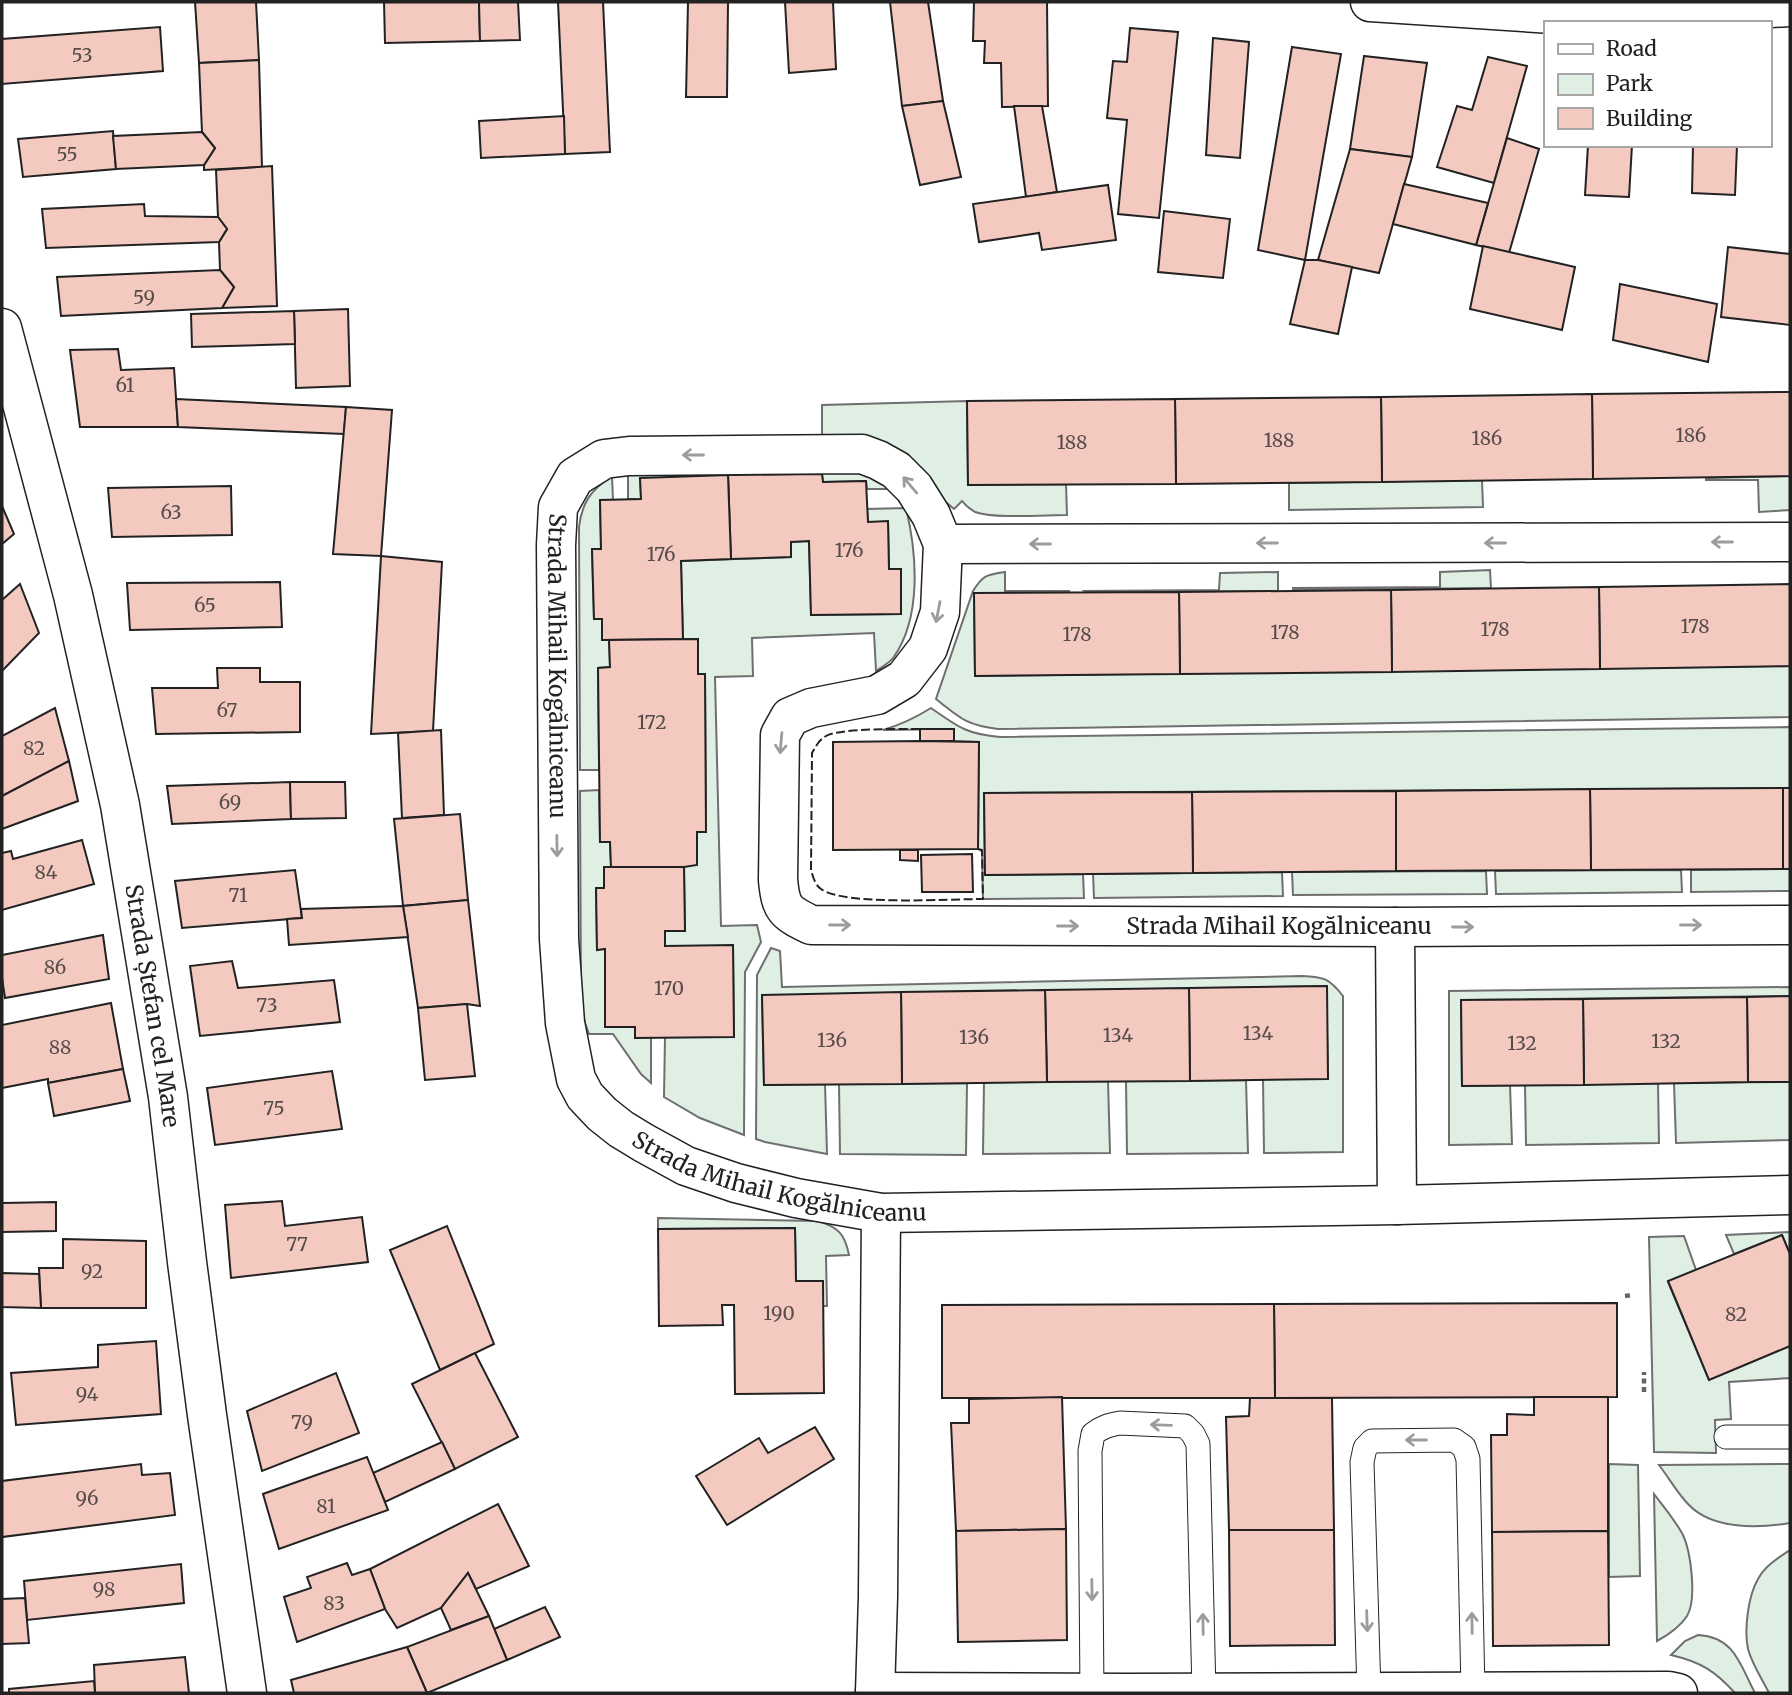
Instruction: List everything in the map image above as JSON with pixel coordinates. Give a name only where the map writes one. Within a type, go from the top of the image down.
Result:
[{"type":"street","points":[[1370,2],[1567,15],[1719,11],[1790,6]]},
{"type":"street","name":"Strada Ștefan cel Mare","points":[[2,328],[73,595],[120,804],[168,1097],[203,1387],[247,1693]]},
{"type":"street","name":"Strada Mihail Kogălniceanu","points":[[1790,925],[811,925],[790,915],[780,898],[780,735],[790,717],[834,702],[877,695],[904,680],[928,648],[940,612],[943,544],[931,514],[914,488],[896,470],[862,454],[629,456],[604,459],[575,477],[558,507],[555,545],[559,939],[565,1023],[576,1079],[585,1096],[602,1114],[644,1143],[686,1166],[736,1183],[796,1198],[881,1213],[1397,1205],[1790,1195]]},
{"type":"street","points":[[943,544],[1790,542]]},
{"type":"street","points":[[1395,927],[1397,1205]]},
{"type":"street","points":[[881,1213],[875,1692],[1678,1693]]},
{"type":"lane","points":[[1092,1693],[1090,1451],[1093,1434],[1110,1424],[1120,1423],[1185,1426],[1194,1434],[1198,1444],[1204,1693]]},
{"type":"lane","points":[[1726,1437],[1790,1437]]},
{"type":"lane","points":[[1369,1692],[1362,1462],[1364,1447],[1372,1441],[1454,1440],[1464,1447],[1468,1459],[1473,1691]]},
{"type":"path","points":[[1625,1296],[1633,1296]]},
{"type":"path","points":[[1644,1372],[1644,1392]]},
{"type":"green space","points":[[967,401],[968,485],[1066,484],[1067,515],[983,514],[975,512],[962,501],[954,509],[927,486],[852,436],[822,435],[822,405]]},
{"type":"green space","points":[[855,469],[894,489],[867,489],[866,481],[823,482],[822,474],[640,479],[641,499],[628,499],[628,474]]},
{"type":"green space","points":[[612,476],[613,500],[600,500],[601,549],[592,549],[594,619],[602,619],[602,640],[609,640],[610,667],[598,668],[599,770],[580,770],[579,527],[582,510],[589,497]]},
{"type":"green space","points":[[1790,476],[1790,510],[1759,512],[1758,480],[1706,480],[1706,478]]},
{"type":"green space","points":[[1482,480],[1483,507],[1289,510],[1289,483]]},
{"type":"green space","points":[[906,508],[913,545],[913,605],[902,642],[890,662],[876,671],[874,633],[752,638],[753,676],[715,677],[721,926],[757,925],[761,942],[745,972],[744,1135],[700,1118],[664,1097],[665,1037],[734,1037],[733,946],[665,946],[665,931],[685,931],[684,867],[697,832],[706,832],[705,674],[698,674],[697,639],[683,639],[681,561],[791,557],[791,542],[809,541],[811,615],[900,614],[901,570],[889,569],[888,522],[868,522],[867,509]]},
{"type":"green space","points":[[1490,570],[1491,588],[1293,590],[1440,587],[1440,572]]},
{"type":"green space","points":[[1005,572],[1005,591],[1069,593],[974,594],[975,676],[1790,666],[1790,717],[998,729],[987,727],[964,720],[936,699],[973,591],[986,577]]},
{"type":"green space","points":[[1278,572],[1278,591],[1084,591],[1219,590],[1220,573]]},
{"type":"green space","points":[[931,708],[963,728],[1000,737],[1790,727],[1790,788],[984,793],[985,875],[1083,874],[1084,898],[983,899],[982,851],[978,849],[979,742],[954,741],[954,729],[883,730]]},
{"type":"green space","points":[[599,790],[600,842],[610,842],[611,867],[604,868],[604,888],[596,888],[597,949],[605,949],[605,1027],[635,1027],[651,1038],[651,1083],[641,1074],[613,1034],[589,1034],[581,1004],[580,791]]},
{"type":"green space","points":[[1790,869],[1790,891],[1691,892],[1691,870]]},
{"type":"green space","points":[[1681,870],[1682,892],[1496,894],[1495,871]]},
{"type":"green space","points":[[1486,871],[1487,894],[1293,895],[1292,872]]},
{"type":"green space","points":[[1282,872],[1283,896],[1094,898],[1093,874]]},
{"type":"green space","points":[[771,948],[780,951],[782,987],[1302,976],[1326,980],[1343,996],[1343,1152],[1264,1153],[1263,1079],[1328,1079],[1326,986],[762,996],[764,1085],[825,1084],[827,1154],[756,1139],[757,975]]},
{"type":"green space","points":[[1790,987],[1790,996],[1461,1000],[1462,1086],[1510,1085],[1512,1144],[1449,1145],[1449,991]]},
{"type":"green space","points":[[1246,1080],[1248,1153],[1127,1154],[1126,1081]]},
{"type":"green space","points":[[1108,1081],[1110,1153],[983,1154],[984,1082]]},
{"type":"green space","points":[[1790,1082],[1790,1140],[1676,1143],[1674,1083]]},
{"type":"green space","points":[[967,1083],[966,1155],[840,1154],[839,1084]]},
{"type":"green space","points":[[1658,1083],[1659,1143],[1526,1145],[1525,1085]]},
{"type":"green space","points":[[658,1218],[818,1221],[840,1232],[849,1255],[826,1256],[827,1306],[823,1306],[823,1282],[796,1281],[795,1228],[658,1229]]},
{"type":"green space","points":[[1790,1232],[1790,1254],[1782,1235],[1734,1254],[1726,1235]]},
{"type":"green space","points":[[1684,1236],[1696,1270],[1668,1282],[1709,1380],[1790,1346],[1790,1378],[1729,1382],[1731,1419],[1715,1420],[1716,1453],[1654,1452],[1649,1237]]},
{"type":"green space","points":[[1609,1464],[1638,1465],[1640,1576],[1609,1577]]},
{"type":"green space","points":[[1790,1464],[1790,1523],[1765,1526],[1723,1523],[1699,1513],[1685,1501],[1659,1465]]},
{"type":"green space","points":[[1654,1494],[1683,1535],[1692,1588],[1687,1616],[1674,1630],[1657,1641]]},
{"type":"green space","points":[[1790,1550],[1790,1693],[1769,1693],[1748,1649],[1748,1613],[1752,1594],[1761,1574]]},
{"type":"green space","points":[[1698,1635],[1720,1641],[1735,1654],[1755,1693],[1735,1693],[1707,1668],[1671,1655],[1685,1641]]},
{"type":"building","points":[[195,2],[256,2],[259,60],[199,63]]},
{"type":"building","points":[[384,2],[479,2],[480,41],[385,43]]},
{"type":"building","points":[[479,2],[518,2],[520,40],[480,41]]},
{"type":"building","points":[[558,2],[603,2],[610,152],[565,154]]},
{"type":"building","points":[[688,2],[728,2],[727,97],[686,97]]},
{"type":"building","points":[[785,2],[833,2],[836,69],[789,73]]},
{"type":"building","points":[[890,2],[928,2],[943,101],[902,106]]},
{"type":"building","points":[[974,2],[1047,2],[1048,106],[1002,107],[1001,63],[984,63],[985,41],[973,41]]},
{"type":"building","points":[[160,27],[163,71],[2,84],[2,39]]},
{"type":"building","points":[[1130,28],[1178,32],[1159,218],[1118,214],[1127,120],[1107,118],[1113,61],[1127,62]]},
{"type":"building","points":[[1213,38],[1249,42],[1240,158],[1206,155]]},
{"type":"building","points":[[1292,47],[1341,54],[1305,260],[1258,250]]},
{"type":"building","points":[[1364,56],[1427,63],[1412,157],[1350,149]]},
{"type":"building","points":[[1488,57],[1527,66],[1494,183],[1437,167],[1457,106],[1472,110]]},
{"type":"building","points":[[259,60],[262,167],[204,170],[204,165],[215,148],[202,132],[199,63]]},
{"type":"building","points":[[943,101],[961,177],[920,185],[902,106]]},
{"type":"building","points":[[1014,106],[1042,106],[1057,192],[1026,197]]},
{"type":"building","points":[[564,116],[565,154],[481,158],[479,121]]},
{"type":"building","points":[[113,131],[116,169],[23,177],[18,139]]},
{"type":"building","points":[[202,132],[215,148],[204,165],[116,169],[113,136]]},
{"type":"building","points":[[1507,138],[1539,149],[1509,253],[1476,245]]},
{"type":"building","points":[[1588,147],[1632,147],[1629,197],[1585,195]]},
{"type":"building","points":[[1693,147],[1737,147],[1735,195],[1692,193]]},
{"type":"building","points":[[1350,149],[1412,157],[1379,273],[1318,260]]},
{"type":"building","points":[[272,166],[277,306],[222,308],[234,287],[220,270],[219,242],[227,229],[218,217],[216,170]]},
{"type":"building","points":[[1404,184],[1488,203],[1476,245],[1393,224]]},
{"type":"building","points":[[1108,185],[1116,240],[1042,250],[1039,233],[979,242],[973,204]]},
{"type":"building","points":[[144,204],[145,216],[218,217],[227,229],[219,242],[46,248],[42,209]]},
{"type":"building","points":[[1164,211],[1230,219],[1223,278],[1158,272]]},
{"type":"building","points":[[1483,246],[1575,267],[1562,330],[1470,309]]},
{"type":"building","points":[[1728,247],[1790,254],[1790,325],[1721,317]]},
{"type":"building","points":[[1305,260],[1352,267],[1338,334],[1290,324]]},
{"type":"building","points":[[220,270],[234,287],[222,308],[61,316],[57,277]]},
{"type":"building","points":[[1620,284],[1717,304],[1708,362],[1613,340]]},
{"type":"building","points":[[348,309],[350,386],[296,388],[294,311]]},
{"type":"building","points":[[294,311],[295,344],[192,347],[191,314]]},
{"type":"building","points":[[118,349],[121,370],[174,368],[178,427],[80,427],[70,350]]},
{"type":"building","points":[[1790,392],[1790,476],[1593,479],[1592,394]]},
{"type":"building","points":[[1592,394],[1593,479],[1382,482],[1381,397]]},
{"type":"building","points":[[1381,397],[1382,482],[1176,484],[1175,399]]},
{"type":"building","points":[[176,399],[346,407],[344,434],[178,427]]},
{"type":"building","points":[[1175,399],[1176,484],[968,485],[967,401]]},
{"type":"building","points":[[346,407],[392,410],[381,556],[333,554]]},
{"type":"building","points":[[822,474],[823,482],[866,481],[868,522],[888,521],[889,569],[901,569],[901,614],[811,615],[809,541],[791,542],[791,557],[731,559],[728,475]]},
{"type":"building","points":[[728,475],[731,559],[681,561],[683,639],[602,640],[602,619],[594,619],[592,549],[601,549],[600,500],[641,499],[640,478]]},
{"type":"building","points":[[231,486],[232,535],[112,537],[108,488]]},
{"type":"building","points":[[2,506],[14,534],[2,544]]},
{"type":"building","points":[[381,556],[442,562],[433,731],[371,734]]},
{"type":"building","points":[[280,582],[282,627],[130,630],[127,583]]},
{"type":"building","points":[[20,584],[39,633],[2,671],[2,600]]},
{"type":"building","points":[[1790,584],[1790,666],[1600,669],[1599,587]]},
{"type":"building","points":[[1599,587],[1600,669],[1392,672],[1391,590]]},
{"type":"building","points":[[1391,590],[1392,672],[1180,674],[1179,592]]},
{"type":"building","points":[[1179,592],[1180,674],[975,676],[974,593]]},
{"type":"building","points":[[698,639],[698,674],[705,674],[706,832],[697,832],[697,865],[611,867],[610,842],[600,842],[598,668],[610,667],[609,640]]},
{"type":"building","points":[[217,668],[260,668],[260,682],[300,682],[300,732],[156,734],[152,688],[218,688]]},
{"type":"building","points":[[55,708],[69,761],[2,796],[2,736]]},
{"type":"building","points":[[920,729],[954,729],[954,741],[920,741]]},
{"type":"building","points":[[441,730],[444,815],[402,818],[398,733]]},
{"type":"building","points":[[833,742],[979,742],[978,849],[833,850]]},
{"type":"building","points":[[69,761],[78,801],[2,829],[2,796]]},
{"type":"building","points":[[290,782],[291,819],[172,824],[167,786]]},
{"type":"building","points":[[290,782],[345,782],[346,818],[291,819]]},
{"type":"building","points":[[1783,788],[1790,788],[1790,869],[1783,869]]},
{"type":"building","points":[[1783,788],[1783,869],[1591,870],[1590,789]]},
{"type":"building","points":[[1590,789],[1591,870],[1396,871],[1396,791]]},
{"type":"building","points":[[1396,791],[1396,871],[1193,873],[1192,792]]},
{"type":"building","points":[[1192,792],[1193,873],[985,875],[984,793]]},
{"type":"building","points":[[460,814],[468,900],[403,906],[394,819]]},
{"type":"building","points":[[82,840],[94,884],[2,910],[2,853],[11,851],[13,859]]},
{"type":"building","points":[[900,850],[918,850],[918,861],[900,860]]},
{"type":"building","points":[[972,854],[973,892],[922,892],[921,855]]},
{"type":"building","points":[[604,867],[684,867],[685,931],[665,931],[665,946],[733,945],[734,1037],[635,1038],[635,1027],[605,1027],[605,949],[597,950],[596,888],[604,888]]},
{"type":"building","points":[[295,870],[302,918],[182,928],[175,881]]},
{"type":"building","points":[[468,900],[480,1006],[467,1004],[418,1008],[403,906]]},
{"type":"building","points":[[403,906],[408,937],[289,945],[287,919],[302,918],[301,909]]},
{"type":"building","points":[[103,935],[109,979],[5,998],[2,955]]},
{"type":"building","points":[[232,961],[238,988],[334,980],[340,1022],[200,1036],[190,966]]},
{"type":"building","points":[[1327,986],[1328,1079],[1190,1081],[1189,988]]},
{"type":"building","points":[[1189,988],[1190,1081],[1047,1082],[1045,990]]},
{"type":"building","points":[[1045,990],[1047,1082],[902,1084],[901,992]]},
{"type":"building","points":[[901,992],[902,1084],[764,1085],[762,995]]},
{"type":"building","points":[[1790,996],[1790,1082],[1748,1082],[1747,997]]},
{"type":"building","points":[[1747,997],[1748,1082],[1584,1085],[1583,999]]},
{"type":"building","points":[[1583,999],[1584,1085],[1462,1086],[1461,1000]]},
{"type":"building","points":[[111,1003],[123,1069],[48,1083],[48,1079],[2,1088],[2,1025]]},
{"type":"building","points":[[467,1004],[475,1076],[425,1080],[418,1008]]},
{"type":"building","points":[[123,1069],[130,1101],[54,1116],[48,1083]]},
{"type":"building","points":[[332,1071],[342,1129],[215,1145],[207,1088]]},
{"type":"building","points":[[282,1201],[285,1226],[362,1217],[368,1262],[231,1278],[225,1205]]},
{"type":"building","points":[[56,1202],[56,1231],[2,1232],[2,1203]]},
{"type":"building","points":[[447,1226],[494,1344],[440,1370],[390,1250]]},
{"type":"building","points":[[795,1228],[796,1281],[823,1281],[824,1393],[735,1394],[734,1305],[722,1305],[723,1325],[659,1326],[658,1229]]},
{"type":"building","points":[[1782,1235],[1790,1254],[1790,1346],[1709,1380],[1668,1281]]},
{"type":"building","points":[[63,1239],[146,1241],[146,1308],[41,1308],[39,1268],[63,1268]]},
{"type":"building","points":[[2,1273],[39,1274],[41,1308],[2,1307]]},
{"type":"building","points":[[1617,1303],[1617,1397],[1275,1398],[1274,1304]]},
{"type":"building","points":[[1274,1304],[1275,1398],[942,1398],[942,1305]]},
{"type":"building","points":[[156,1341],[161,1414],[16,1425],[11,1373],[98,1367],[98,1345]]},
{"type":"building","points":[[475,1353],[518,1437],[455,1469],[412,1384]]},
{"type":"building","points":[[336,1373],[359,1433],[262,1471],[247,1411]]},
{"type":"building","points":[[1062,1397],[1066,1529],[956,1531],[951,1423],[969,1423],[969,1399]]},
{"type":"building","points":[[1534,1397],[1608,1397],[1608,1531],[1492,1532],[1491,1435],[1507,1435],[1507,1414],[1534,1415]]},
{"type":"building","points":[[1250,1398],[1332,1398],[1334,1530],[1229,1530],[1226,1417],[1249,1416]]},
{"type":"building","points":[[815,1427],[834,1459],[727,1525],[696,1476],[759,1438],[768,1453]]},
{"type":"building","points":[[442,1442],[455,1469],[385,1502],[373,1473]]},
{"type":"building","points":[[367,1457],[388,1510],[279,1549],[263,1494]]},
{"type":"building","points":[[141,1464],[142,1475],[170,1473],[175,1515],[2,1537],[2,1481]]},
{"type":"building","points":[[498,1504],[529,1566],[476,1589],[468,1573],[441,1608],[397,1628],[385,1609],[370,1569]]},
{"type":"building","points":[[1066,1529],[1067,1640],[958,1642],[956,1531]]},
{"type":"building","points":[[1229,1530],[1334,1530],[1335,1645],[1230,1646]]},
{"type":"building","points":[[1608,1531],[1609,1645],[1493,1646],[1492,1532]]},
{"type":"building","points":[[347,1563],[352,1575],[370,1569],[385,1609],[297,1642],[284,1597],[311,1588],[307,1577]]},
{"type":"building","points":[[181,1564],[184,1603],[27,1620],[24,1581]]},
{"type":"building","points":[[468,1573],[489,1616],[451,1630],[441,1608]]},
{"type":"building","points":[[25,1598],[29,1643],[2,1644],[2,1599]]},
{"type":"building","points":[[545,1607],[560,1637],[507,1660],[494,1629]]},
{"type":"building","points":[[489,1616],[507,1660],[427,1693],[407,1647]]},
{"type":"building","points":[[407,1647],[427,1693],[294,1693],[291,1680]]},
{"type":"building","points":[[185,1657],[189,1693],[95,1693],[94,1665]]},
{"type":"building","points":[[94,1681],[95,1693],[9,1693],[9,1689]]},
{"type":"fence","points":[[920,729],[833,733],[818,743],[812,753],[811,870],[815,881],[821,889],[851,898],[983,899],[982,850],[978,849]]}]
